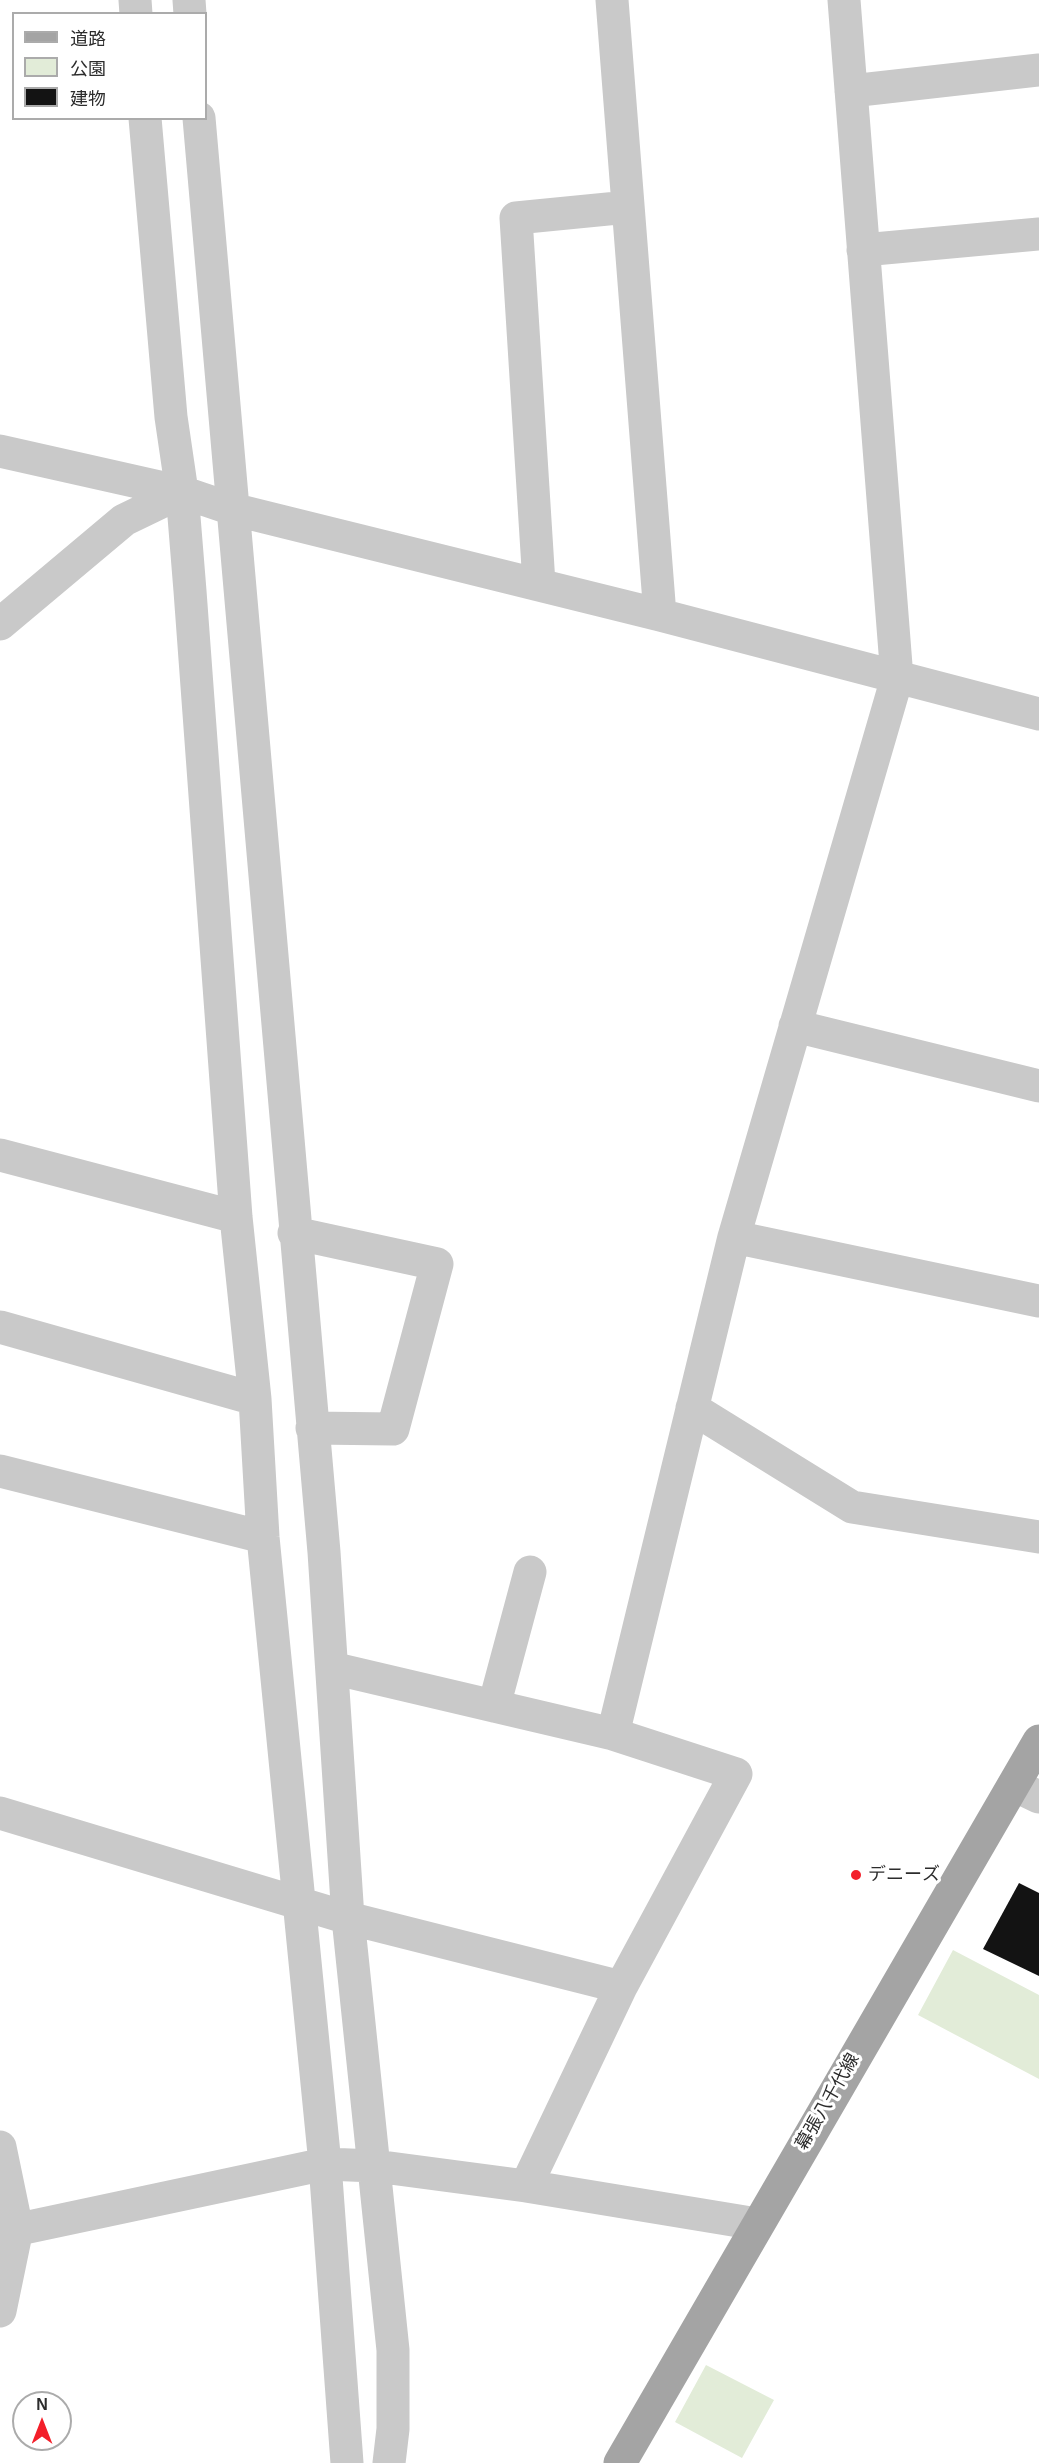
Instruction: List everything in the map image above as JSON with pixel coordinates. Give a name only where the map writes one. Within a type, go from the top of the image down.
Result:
[{"type":"main road","name":"幕張八千代線","points":[[620,2463],[757,2224],[1027,1791],[1039,1741]]},
{"type":"street","points":[[612,0],[660,615]]},
{"type":"street","points":[[613,1734],[734,1237],[897,678],[843,0]]},
{"type":"street","points":[[851,90],[1039,70]]},
{"type":"street","points":[[145,120],[171,417],[182,492],[236,1217],[255,1400],[263,1537],[325,2164],[347,2463]]},
{"type":"street","points":[[199,120],[332,1668],[348,1918],[393,2350],[393,2429],[389,2463]]},
{"type":"street","points":[[539,584],[516,218],[628,207]]},
{"type":"street","points":[[863,250],[1039,234]]},
{"type":"street","points":[[0,451],[182,492],[232,509],[539,584],[1039,714]]},
{"type":"street","points":[[0,624],[124,520],[182,492]]},
{"type":"street","points":[[795,1026],[1039,1086]]},
{"type":"street","points":[[0,1155],[236,1217]]},
{"type":"street","points":[[294,1233],[437,1264],[393,1429],[312,1428]]},
{"type":"street","points":[[734,1237],[1039,1301]]},
{"type":"street","points":[[0,1327],[255,1400]]},
{"type":"street","points":[[692,1408],[852,1507],[1039,1537]]},
{"type":"street","points":[[0,1472],[263,1537]]},
{"type":"street","points":[[494,1706],[530,1572]]},
{"type":"street","points":[[332,1668],[613,1734],[736,1774],[621,1987],[526,2186]]},
{"type":"street","points":[[0,1813],[348,1918],[621,1987]]},
{"type":"street","points":[[0,2147],[8,2231],[0,2311]]},
{"type":"street","points":[[8,2231],[325,2164],[375,2166],[526,2186],[757,2224]]},
{"type":"green space","points":[[953,1950],[1039,1995],[1039,2079],[918,2015]]},
{"type":"green space","points":[[706,2365],[774,2400],[742,2458],[675,2422]]},
{"type":"building","points":[[1019,1883],[1039,1893],[1039,1976],[983,1949]]},
{"type":"place","name":"デニーズ","points":[[856,1875]]}]
